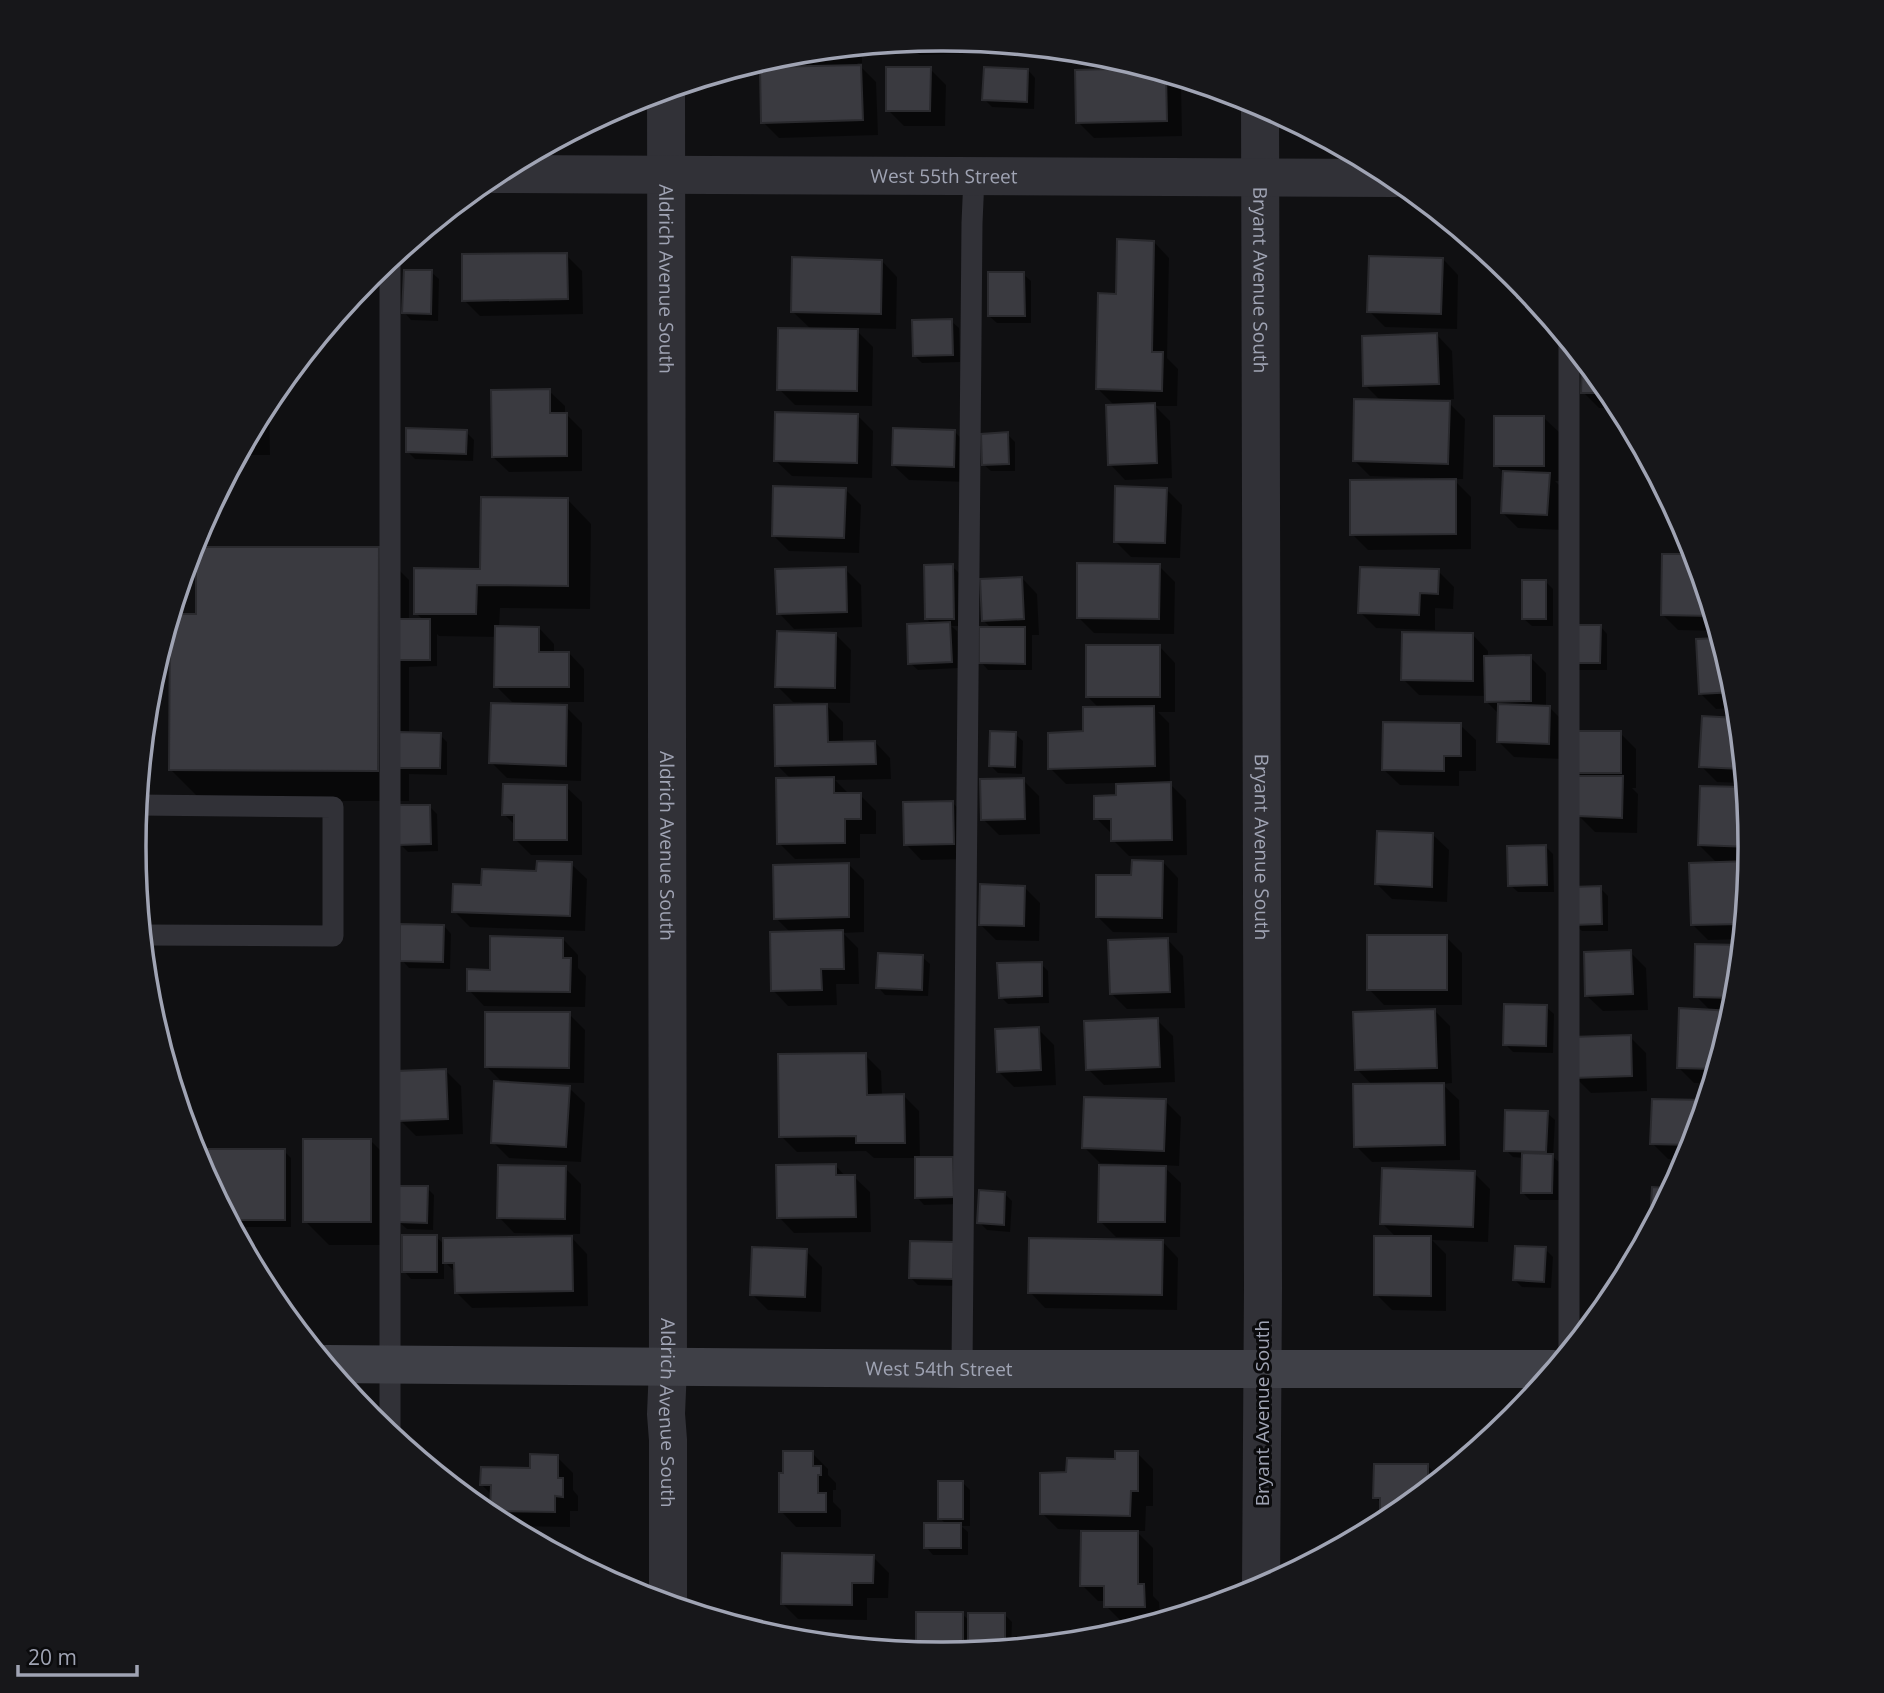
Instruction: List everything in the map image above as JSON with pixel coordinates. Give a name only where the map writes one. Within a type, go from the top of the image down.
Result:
[{"type":"street","name":"Aldrich Avenue South","points":[[666,100],[668,1593]]},
{"type":"street","name":"Bryant Avenue South","points":[[1260,117],[1261,1575]]},
{"type":"street","name":"West 55th Street","points":[[517,174],[1373,178]]},
{"type":"street","name":"West 54th Street","points":[[338,1364],[962,1369],[1542,1369]]},
{"type":"lane","points":[[962,1369],[974,177]]},
{"type":"lane","points":[[390,274],[390,1419]]},
{"type":"lane","points":[[1569,357],[1569,1336]]},
{"type":"lane","points":[[148,805],[333,807],[333,936],[152,935]]},
{"type":"building","points":[[861,65],[863,120],[761,123],[760,72],[785,67]]},
{"type":"building","points":[[886,67],[931,67],[930,111],[886,111]]},
{"type":"building","points":[[984,67],[1028,69],[1027,102],[982,100]]},
{"type":"building","points":[[1110,69],[1166,83],[1167,121],[1076,123],[1075,70]]},
{"type":"building","points":[[1117,239],[1154,241],[1152,352],[1163,352],[1162,391],[1096,389],[1098,293],[1116,294]]},
{"type":"building","points":[[567,253],[568,299],[462,301],[462,254]]},
{"type":"building","points":[[1369,256],[1443,258],[1441,314],[1367,312]]},
{"type":"building","points":[[792,257],[882,260],[881,314],[791,312]]},
{"type":"building","points":[[404,270],[432,270],[431,314],[402,313]]},
{"type":"building","points":[[988,272],[1024,272],[1025,316],[988,316]]},
{"type":"building","points":[[952,319],[953,355],[913,356],[912,320]]},
{"type":"building","points":[[778,328],[858,329],[857,391],[777,390]]},
{"type":"building","points":[[1437,333],[1439,384],[1363,386],[1362,336]]},
{"type":"building","points":[[1582,374],[1596,393],[1581,393]]},
{"type":"building","points":[[550,389],[550,413],[567,413],[567,456],[492,457],[491,390]]},
{"type":"building","points":[[1354,399],[1450,401],[1448,464],[1353,461]]},
{"type":"building","points":[[1155,403],[1157,463],[1108,465],[1106,405]]},
{"type":"building","points":[[775,412],[858,414],[857,463],[774,461]]},
{"type":"building","points":[[1494,416],[1544,416],[1544,466],[1494,466]]},
{"type":"building","points":[[406,428],[467,430],[466,454],[406,452]]},
{"type":"building","points":[[893,428],[955,430],[954,467],[892,465]]},
{"type":"building","points":[[1008,432],[1009,464],[982,465],[981,434]]},
{"type":"building","points":[[1503,471],[1550,473],[1547,515],[1501,513]]},
{"type":"building","points":[[1456,479],[1456,534],[1350,535],[1350,480]]},
{"type":"building","points":[[773,486],[846,488],[844,538],[772,536]]},
{"type":"building","points":[[1115,486],[1167,488],[1165,543],[1114,542]]},
{"type":"building","points":[[481,497],[568,498],[568,586],[477,585],[476,614],[414,614],[414,568],[480,569]]},
{"type":"building","points":[[205,547],[379,547],[378,771],[169,770],[170,656],[181,614],[196,614],[196,570]]},
{"type":"building","points":[[1662,554],[1682,554],[1703,616],[1661,615]]},
{"type":"building","points":[[1077,563],[1160,564],[1159,619],[1077,618]]},
{"type":"building","points":[[953,564],[954,619],[925,619],[924,565]]},
{"type":"building","points":[[846,567],[847,612],[777,614],[775,569]]},
{"type":"building","points":[[1360,567],[1439,569],[1438,594],[1420,593],[1419,615],[1358,613]]},
{"type":"building","points":[[1022,577],[1024,619],[982,621],[980,579]]},
{"type":"building","points":[[1522,580],[1546,580],[1546,619],[1522,619]]},
{"type":"building","points":[[397,619],[430,619],[430,660],[398,660]]},
{"type":"building","points":[[950,622],[952,662],[908,664],[907,624]]},
{"type":"building","points":[[1571,625],[1601,625],[1600,663],[1570,663]]},
{"type":"building","points":[[495,626],[539,627],[539,652],[569,652],[569,687],[494,687]]},
{"type":"building","points":[[979,627],[1025,627],[1025,664],[979,663]]},
{"type":"building","points":[[777,631],[836,633],[835,688],[775,687]]},
{"type":"building","points":[[1402,632],[1473,633],[1473,681],[1401,680]]},
{"type":"building","points":[[1710,638],[1722,693],[1699,694],[1696,639]]},
{"type":"building","points":[[1086,645],[1160,645],[1160,697],[1086,697]]},
{"type":"building","points":[[1531,655],[1531,701],[1485,702],[1484,656]]},
{"type":"building","points":[[491,703],[567,705],[566,766],[489,763]]},
{"type":"building","points":[[827,704],[828,742],[875,741],[876,764],[775,766],[774,705]]},
{"type":"building","points":[[1498,704],[1550,706],[1549,744],[1497,742]]},
{"type":"building","points":[[1154,706],[1155,766],[1048,769],[1048,733],[1083,731],[1083,707]]},
{"type":"building","points":[[1702,716],[1727,717],[1734,769],[1699,767]]},
{"type":"building","points":[[1383,722],[1461,723],[1461,756],[1444,756],[1444,771],[1382,770]]},
{"type":"building","points":[[990,731],[1016,732],[1015,767],[989,766]]},
{"type":"building","points":[[1574,731],[1621,731],[1621,773],[1574,773]]},
{"type":"building","points":[[399,732],[441,733],[440,768],[398,768]]},
{"type":"building","points":[[1578,776],[1623,776],[1622,818],[1577,816]]},
{"type":"building","points":[[834,777],[834,793],[861,793],[861,819],[845,819],[845,843],[777,844],[776,778]]},
{"type":"building","points":[[1024,778],[1025,819],[981,820],[980,779]]},
{"type":"building","points":[[1171,782],[1172,840],[1111,841],[1111,819],[1094,819],[1094,796],[1116,795],[1116,784]]},
{"type":"building","points":[[503,784],[567,785],[567,840],[514,840],[514,815],[502,815]]},
{"type":"building","points":[[1700,786],[1735,787],[1738,847],[1698,845]]},
{"type":"building","points":[[953,801],[954,844],[904,845],[903,802]]},
{"type":"building","points":[[398,805],[430,805],[431,844],[398,845]]},
{"type":"building","points":[[1377,831],[1433,833],[1432,887],[1375,884]]},
{"type":"building","points":[[1546,845],[1547,885],[1508,886],[1507,846]]},
{"type":"building","points":[[1132,860],[1163,861],[1162,918],[1096,917],[1096,875],[1131,875]]},
{"type":"building","points":[[537,861],[572,862],[570,916],[452,912],[453,884],[481,885],[482,869],[536,871]]},
{"type":"building","points":[[1737,861],[1734,924],[1691,925],[1689,863]]},
{"type":"building","points":[[849,863],[849,917],[774,919],[773,865]]},
{"type":"building","points":[[980,884],[1025,886],[1024,926],[979,925]]},
{"type":"building","points":[[1601,886],[1602,924],[1573,925],[1572,887]]},
{"type":"building","points":[[400,924],[444,925],[443,962],[400,961]]},
{"type":"building","points":[[843,930],[844,969],[821,969],[822,990],[771,991],[770,932]]},
{"type":"building","points":[[1367,935],[1447,935],[1447,990],[1367,990]]},
{"type":"building","points":[[490,936],[563,938],[563,958],[571,958],[570,992],[467,991],[467,969],[490,970]]},
{"type":"building","points":[[1168,938],[1170,992],[1110,994],[1108,940]]},
{"type":"building","points":[[1695,944],[1732,945],[1723,998],[1694,997]]},
{"type":"building","points":[[1631,950],[1633,994],[1585,996],[1584,952]]},
{"type":"building","points":[[878,953],[923,955],[922,990],[876,988]]},
{"type":"building","points":[[1042,962],[1042,996],[999,998],[997,963]]},
{"type":"building","points":[[1504,1004],[1547,1005],[1546,1046],[1503,1045]]},
{"type":"building","points":[[1679,1008],[1720,1010],[1706,1069],[1677,1068]]},
{"type":"building","points":[[1435,1009],[1437,1068],[1355,1070],[1353,1012]]},
{"type":"building","points":[[485,1012],[570,1012],[569,1068],[485,1067]]},
{"type":"building","points":[[1158,1018],[1160,1067],[1086,1070],[1084,1021]]},
{"type":"building","points":[[1039,1027],[1041,1070],[997,1072],[995,1029]]},
{"type":"building","points":[[1631,1035],[1632,1076],[1573,1078],[1572,1037]]},
{"type":"building","points":[[866,1053],[867,1095],[904,1094],[905,1143],[856,1143],[856,1136],[779,1137],[778,1054]]},
{"type":"building","points":[[446,1069],[448,1119],[398,1121],[396,1071]]},
{"type":"building","points":[[494,1081],[570,1086],[566,1147],[491,1143]]},
{"type":"building","points":[[1444,1083],[1445,1145],[1354,1147],[1353,1084]]},
{"type":"building","points":[[1084,1097],[1166,1099],[1164,1151],[1082,1148]]},
{"type":"building","points":[[1652,1099],[1697,1100],[1679,1145],[1650,1144]]},
{"type":"building","points":[[1505,1110],[1548,1111],[1546,1152],[1504,1151]]},
{"type":"building","points":[[303,1139],[371,1139],[371,1222],[303,1222]]},
{"type":"building","points":[[206,1149],[285,1149],[285,1220],[240,1220]]},
{"type":"building","points":[[1522,1153],[1553,1154],[1552,1193],[1521,1193]]},
{"type":"building","points":[[915,1157],[953,1157],[954,1197],[915,1198]]},
{"type":"building","points":[[836,1164],[836,1175],[855,1175],[856,1217],[777,1218],[776,1165]]},
{"type":"building","points":[[498,1165],[566,1166],[565,1219],[497,1218]]},
{"type":"building","points":[[1099,1165],[1166,1166],[1165,1222],[1098,1222]]},
{"type":"building","points":[[1382,1168],[1475,1171],[1473,1227],[1380,1224]]},
{"type":"building","points":[[399,1186],[428,1186],[427,1223],[398,1222]]},
{"type":"building","points":[[1652,1187],[1661,1188],[1651,1208]]},
{"type":"building","points":[[979,1190],[1005,1192],[1004,1225],[977,1223]]},
{"type":"building","points":[[402,1235],[437,1235],[437,1272],[402,1272]]},
{"type":"building","points":[[572,1236],[573,1291],[455,1293],[454,1263],[443,1263],[443,1238]]},
{"type":"building","points":[[1374,1236],[1431,1236],[1431,1296],[1374,1295]]},
{"type":"building","points":[[1029,1238],[1163,1240],[1162,1295],[1028,1293]]},
{"type":"building","points":[[910,1241],[954,1242],[953,1279],[909,1278]]},
{"type":"building","points":[[1515,1246],[1546,1247],[1544,1282],[1513,1280]]},
{"type":"building","points":[[752,1247],[807,1249],[805,1297],[750,1295]]},
{"type":"building","points":[[783,1451],[813,1451],[813,1466],[821,1466],[818,1493],[826,1493],[826,1512],[779,1512],[779,1473],[783,1473]]},
{"type":"building","points":[[1115,1451],[1138,1451],[1138,1491],[1131,1491],[1130,1516],[1040,1514],[1040,1473],[1066,1472],[1067,1458],[1115,1459]]},
{"type":"building","points":[[530,1454],[558,1455],[558,1478],[563,1478],[563,1497],[555,1496],[555,1512],[505,1511],[490,1501],[491,1485],[480,1485],[481,1467],[530,1468]]},
{"type":"building","points":[[1374,1464],[1428,1464],[1428,1476],[1380,1511],[1380,1498],[1373,1498]]},
{"type":"building","points":[[938,1481],[963,1481],[963,1519],[938,1519]]},
{"type":"building","points":[[924,1523],[961,1523],[961,1548],[924,1548]]},
{"type":"building","points":[[1081,1531],[1138,1531],[1138,1584],[1144,1584],[1145,1607],[1104,1607],[1104,1586],[1080,1586]]},
{"type":"building","points":[[782,1553],[874,1555],[873,1583],[852,1583],[852,1605],[781,1604]]},
{"type":"building","points":[[916,1612],[963,1612],[963,1642],[916,1642]]},
{"type":"building","points":[[968,1613],[1005,1613],[1005,1640],[968,1642]]}]
